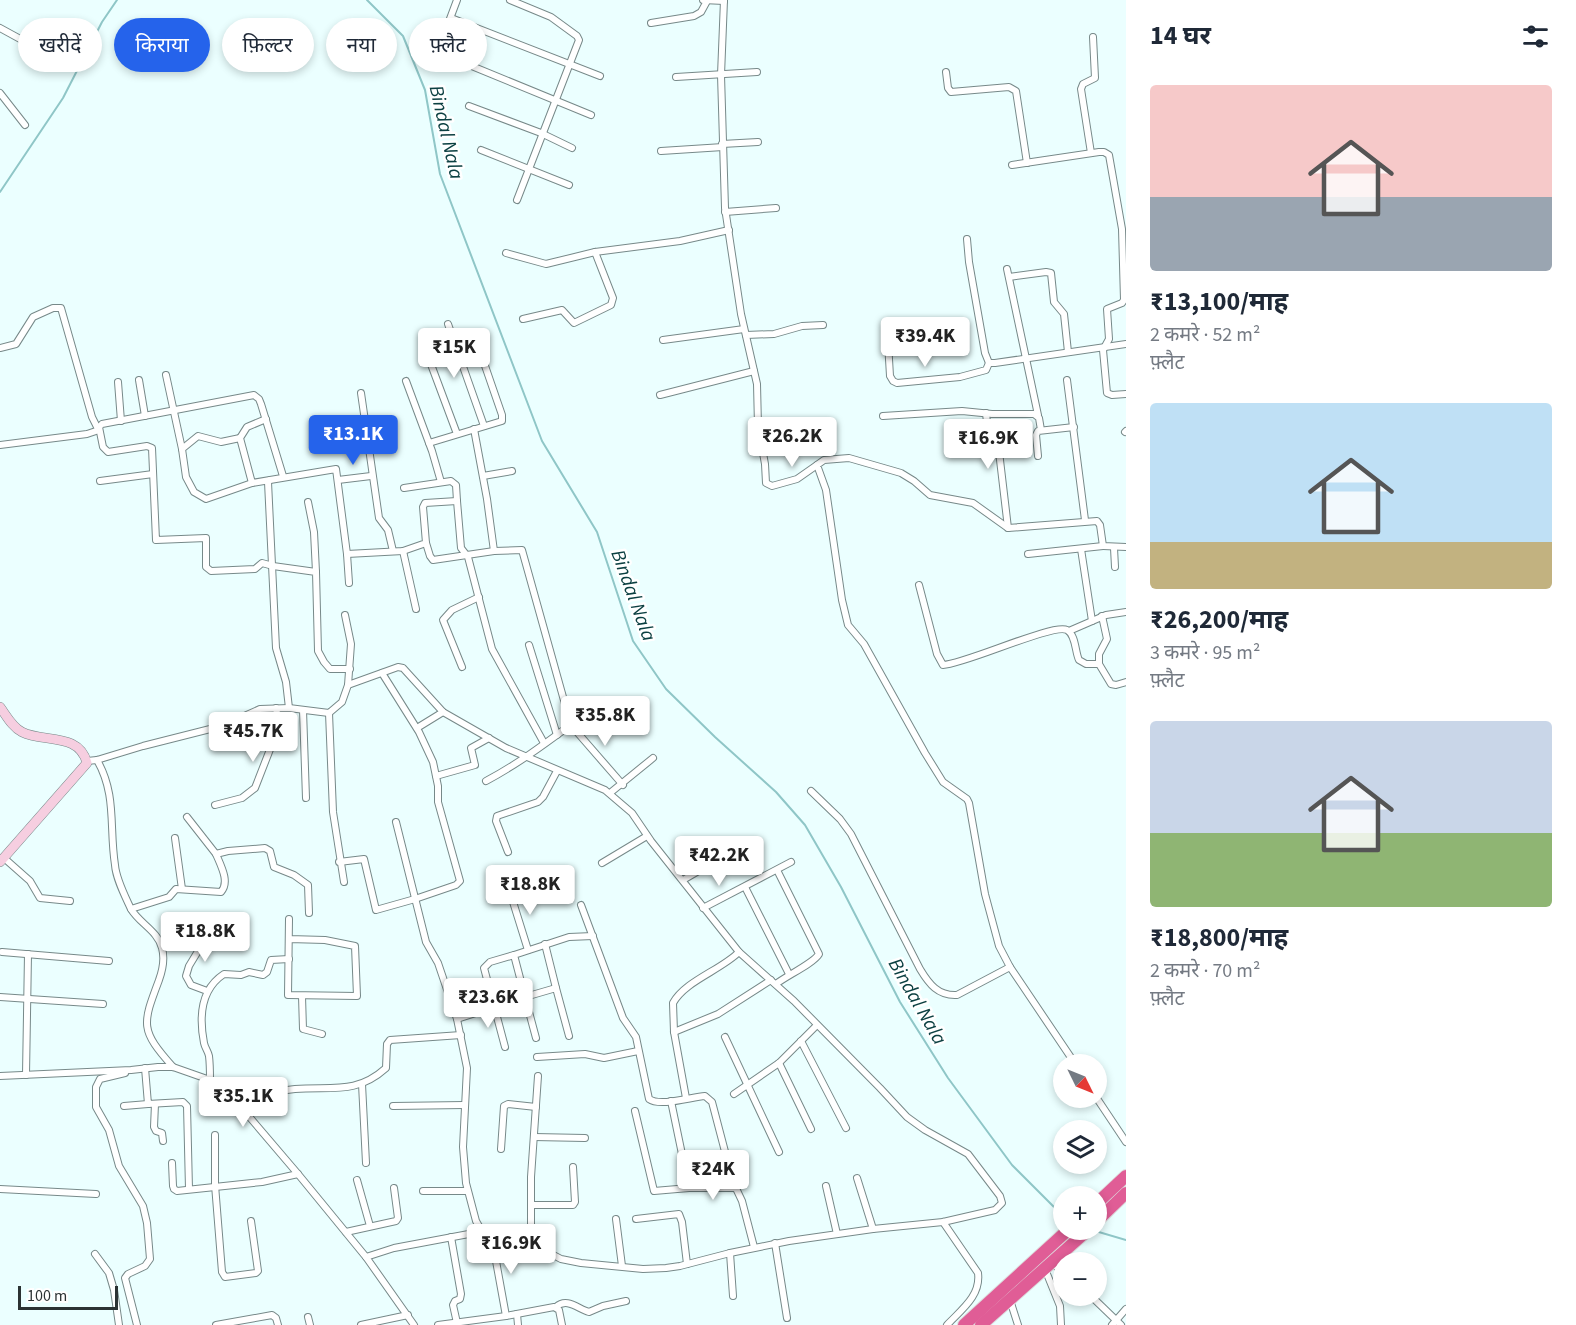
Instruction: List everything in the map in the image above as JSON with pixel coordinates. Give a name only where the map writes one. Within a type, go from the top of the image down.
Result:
[{"type":"highway","points":[[1107,1194],[1126,1176]]},
{"type":"highway","points":[[1107,1212],[1124,1198]]},
{"type":"highway","points":[[964,1325],[1063,1240]]},
{"type":"highway","points":[[981,1325],[1048,1266],[1065,1240]]},
{"type":"street","points":[[451,18],[457,0]]},
{"type":"street","points":[[510,0],[550,17],[579,37],[517,200]]},
{"type":"street","points":[[651,23],[693,16],[701,12],[705,1],[724,1],[721,75],[725,212],[745,332],[758,390],[758,426],[768,485],[793,481],[824,460],[849,458],[901,473],[930,495],[973,503],[1008,528],[1085,520],[1099,522],[1103,546]]},
{"type":"street","points":[[0,28],[18,38]]},
{"type":"street","points":[[487,32],[600,76]]},
{"type":"street","points":[[1091,153],[1081,88],[1083,84],[1095,78],[1093,37]]},
{"type":"street","points":[[487,72],[591,115]]},
{"type":"street","points":[[676,76],[757,72]]},
{"type":"street","points":[[946,72],[948,88],[951,92],[1009,87],[1016,91],[1027,163]]},
{"type":"street","points":[[0,93],[25,125]]},
{"type":"street","points":[[469,106],[541,133],[572,148]]},
{"type":"street","points":[[661,152],[758,142]]},
{"type":"street","points":[[481,150],[569,186]]},
{"type":"street","points":[[1012,165],[1104,152],[1111,159],[1122,229],[1125,283],[1124,301],[1107,309],[1109,339],[1104,347],[1107,393],[1126,394]]},
{"type":"street","points":[[725,212],[776,208]]},
{"type":"street","points":[[506,253],[546,264],[595,252],[680,241],[729,231]]},
{"type":"street","points":[[888,342],[890,376],[897,383],[974,374],[986,370],[989,363],[969,262],[967,239]]},
{"type":"street","points":[[523,319],[562,310],[574,323],[611,305],[613,298],[595,252]]},
{"type":"street","points":[[1007,269],[1041,430]]},
{"type":"street","points":[[1009,277],[1051,273],[1054,302],[1064,314],[1068,352]]},
{"type":"street","points":[[0,348],[16,344],[33,317],[53,308],[61,308],[92,417],[103,447],[108,452],[151,447],[156,540],[206,538],[206,567],[211,571],[255,569],[262,563],[316,572]]},
{"type":"street","points":[[448,324],[483,426]]},
{"type":"street","points":[[663,340],[745,332],[774,334],[802,326],[823,325]]},
{"type":"street","points":[[423,343],[457,434]]},
{"type":"street","points":[[989,363],[1126,344]]},
{"type":"street","points":[[429,443],[501,421],[503,417],[483,360]]},
{"type":"street","points":[[660,395],[754,371]]},
{"type":"street","points":[[166,375],[186,477],[194,492],[206,499],[252,483],[283,476],[334,468],[336,470],[349,584]]},
{"type":"street","points":[[140,380],[145,416]]},
{"type":"street","points":[[1067,380],[1085,520]]},
{"type":"street","points":[[406,381],[441,482]]},
{"type":"street","points":[[118,382],[122,421]]},
{"type":"street","points":[[361,393],[371,476],[380,520],[388,530],[393,551]]},
{"type":"street","points":[[0,445],[87,434],[98,429],[102,424],[250,395],[260,399],[283,476]]},
{"type":"street","points":[[883,416],[962,411],[1038,415]]},
{"type":"street","points":[[986,413],[988,432],[998,443],[1008,528]]},
{"type":"street","points":[[182,449],[198,436],[221,442],[240,438],[247,427],[266,419]]},
{"type":"street","points":[[1038,456],[1036,435],[1041,430],[1074,427]]},
{"type":"street","points":[[474,429],[494,551]]},
{"type":"street","points":[[240,438],[252,483]]},
{"type":"street","points":[[817,465],[825,486],[842,600],[848,625],[864,644],[943,782],[969,802],[990,917],[999,946],[1010,967],[1069,1054]]},
{"type":"street","points":[[483,476],[512,471]]},
{"type":"street","points":[[100,482],[153,474]]},
{"type":"street","points":[[338,480],[371,476]]},
{"type":"street","points":[[270,480],[276,648],[286,682],[289,708]]},
{"type":"street","points":[[404,488],[449,480],[454,483],[461,548],[468,557],[495,655],[544,743]]},
{"type":"street","points":[[457,501],[425,503],[423,507],[426,543],[430,556],[433,560],[468,557],[494,551],[522,551],[570,724],[623,785]]},
{"type":"street","points":[[308,502],[314,532],[319,654],[330,669],[350,669]]},
{"type":"street","points":[[347,554],[403,551],[426,543]]},
{"type":"street","points":[[1028,554],[1103,546],[1126,547]]},
{"type":"street","points":[[1114,548],[1115,567]]},
{"type":"street","points":[[1081,549],[1092,621]]},
{"type":"street","points":[[403,551],[416,609]]},
{"type":"street","points":[[919,585],[937,654],[943,665],[1044,633],[1069,631],[1102,616],[1126,612]]},
{"type":"street","points":[[462,667],[443,620],[445,615],[452,610],[479,597]]},
{"type":"street","points":[[70,901],[40,898],[30,880],[2,860],[56,797],[92,761],[222,726],[254,711],[289,708],[329,713],[342,702],[348,685],[351,644],[345,615]]},
{"type":"street","points":[[1102,616],[1107,639],[1099,654],[1099,664],[1111,684],[1125,682],[1126,692]]},
{"type":"street","points":[[1069,631],[1079,660],[1086,664],[1099,664]]},
{"type":"street","points":[[529,645],[557,735]]},
{"type":"street","points":[[348,685],[398,667],[403,668],[442,712],[506,748],[610,793],[632,813],[647,836],[739,952],[866,1073],[907,1117],[968,1154],[1002,1199],[1001,1206],[996,1210],[943,1222],[873,1228],[754,1247],[687,1264],[650,1269],[561,1258],[531,1245],[492,1239],[474,1233],[394,1248],[366,1257]]},
{"type":"street","points":[[339,862],[364,859],[376,910],[456,885],[460,881],[438,802],[433,762],[417,728],[382,673]]},
{"type":"street","points":[[0,707],[22,732],[68,742],[105,774],[109,789],[115,868],[131,909],[158,938],[163,950],[163,966],[147,1013],[147,1028],[153,1045],[173,1067]]},
{"type":"street","points":[[215,805],[242,798],[255,789],[276,734],[278,719],[276,708]]},
{"type":"street","points":[[303,710],[306,798]]},
{"type":"street","points":[[417,728],[442,712]]},
{"type":"street","points":[[329,713],[333,812],[339,862],[344,882]]},
{"type":"street","points":[[486,781],[528,757],[570,724]]},
{"type":"street","points":[[436,776],[475,765],[471,748],[489,738]]},
{"type":"street","points":[[610,793],[623,785],[654,758]]},
{"type":"street","points":[[508,852],[496,821],[497,816],[538,801],[543,797],[556,771]]},
{"type":"street","points":[[811,791],[840,819],[851,834],[920,969],[934,988],[947,995],[957,995],[1010,967]]},
{"type":"street","points":[[131,909],[169,897],[174,890],[223,891],[224,874],[216,854],[187,817]]},
{"type":"street","points":[[396,822],[426,942],[438,963],[457,1019],[467,1068],[463,1147],[467,1191],[477,1224],[492,1239],[506,1316]]},
{"type":"street","points":[[602,862],[647,836]]},
{"type":"street","points":[[175,838],[182,889]]},
{"type":"street","points":[[216,854],[265,848],[269,850],[274,867],[298,877],[309,886],[309,913]]},
{"type":"street","points":[[682,880],[726,855]]},
{"type":"street","points":[[703,908],[791,862]]},
{"type":"street","points":[[674,1032],[718,1014],[816,959],[819,954],[777,870]]},
{"type":"street","points":[[745,887],[789,974]]},
{"type":"street","points":[[509,889],[528,950]]},
{"type":"street","points":[[581,905],[623,1018],[636,1037],[649,1099],[653,1102],[705,1096],[711,1102],[754,1247]]},
{"type":"street","points":[[288,919],[287,994],[357,996],[356,947],[325,940],[289,939]]},
{"type":"street","points":[[207,991],[190,985],[186,976],[189,966],[208,933]]},
{"type":"street","points":[[505,1047],[484,968],[490,962],[575,935],[593,936]]},
{"type":"street","points":[[546,944],[569,1036]]},
{"type":"street","points":[[2,952],[109,961]]},
{"type":"street","points":[[686,1098],[674,1032],[675,999],[739,952]]},
{"type":"street","points":[[26,1074],[28,954]]},
{"type":"street","points":[[514,955],[536,1038]]},
{"type":"street","points":[[210,1080],[209,1054],[204,1044],[203,1030],[203,1011],[207,991],[224,974],[241,975],[249,972],[263,975],[267,972],[271,960],[289,959]]},
{"type":"street","points":[[457,1019],[556,988]]},
{"type":"street","points":[[302,996],[303,1029],[322,1034]]},
{"type":"street","points":[[0,997],[103,1004]]},
{"type":"street","points":[[734,1094],[778,1063],[817,1025]]},
{"type":"street","points":[[235,1100],[291,1090],[340,1089],[362,1084],[386,1068],[387,1044],[390,1040],[460,1035]]},
{"type":"street","points":[[725,1037],[779,1152]]},
{"type":"street","points":[[801,1041],[846,1128]]},
{"type":"street","points":[[537,1056],[585,1054],[604,1058],[638,1051]]},
{"type":"street","points":[[778,1063],[811,1128]]},
{"type":"street","points":[[0,1076],[173,1067],[210,1080],[235,1100],[298,1174],[366,1257],[414,1325]]},
{"type":"street","points":[[146,1068],[154,1127],[156,1131],[162,1132],[163,1141]]},
{"type":"street","points":[[131,1070],[100,1079],[96,1087],[96,1103],[112,1137],[118,1163],[143,1206],[147,1223],[150,1259],[145,1266],[128,1274],[125,1278],[137,1325]]},
{"type":"street","points":[[531,1245],[538,1076]]},
{"type":"street","points":[[362,1084],[366,1163]]},
{"type":"street","points":[[671,1101],[689,1188]]},
{"type":"street","points":[[124,1106],[183,1102],[187,1106],[189,1189]]},
{"type":"street","points":[[501,1149],[504,1106],[508,1104],[536,1107]]},
{"type":"street","points":[[393,1106],[464,1105]]},
{"type":"street","points":[[1103,1108],[1126,1142]]},
{"type":"street","points":[[636,1111],[652,1189],[659,1192],[689,1188],[735,1188]]},
{"type":"street","points":[[215,1135],[214,1185],[222,1272],[225,1277],[258,1271],[251,1221]]},
{"type":"street","points":[[534,1137],[585,1138]]},
{"type":"street","points":[[172,1163],[174,1189],[177,1191],[214,1185],[262,1182],[298,1174]]},
{"type":"street","points":[[531,1205],[573,1205],[573,1167]]},
{"type":"street","points":[[857,1178],[873,1228]]},
{"type":"street","points":[[357,1180],[370,1226]]},
{"type":"street","points":[[826,1186],[837,1234]]},
{"type":"street","points":[[346,1232],[397,1220],[394,1188]]},
{"type":"street","points":[[0,1189],[96,1194]]},
{"type":"street","points":[[423,1191],[467,1191]]},
{"type":"street","points":[[636,1219],[679,1214],[687,1264]]},
{"type":"street","points":[[616,1219],[622,1266]]},
{"type":"street","points":[[943,1222],[978,1273],[976,1291],[971,1300],[947,1325]]},
{"type":"street","points":[[451,1237],[461,1294],[460,1299],[454,1303],[457,1323]]},
{"type":"street","points":[[775,1244],[787,1317]]},
{"type":"street","points":[[730,1253],[733,1296]]},
{"type":"street","points":[[95,1254],[109,1273],[119,1325]]},
{"type":"street","points":[[1048,1266],[1053,1268]]},
{"type":"street","points":[[1048,1266],[1060,1306],[1061,1325]]},
{"type":"street","points":[[1010,1300],[1018,1325]]},
{"type":"street","points":[[438,1325],[506,1316],[569,1303],[588,1312],[626,1301]]},
{"type":"street","points":[[1101,1306],[1117,1323],[1126,1309]]},
{"type":"street","points":[[556,1307],[560,1312],[562,1325]]},
{"type":"street","points":[[517,1314],[518,1325]]},
{"type":"street","points":[[216,1325],[272,1315],[276,1318],[278,1325]]},
{"type":"street","points":[[361,1325],[408,1315]]},
{"type":"street","points":[[308,1317],[310,1325]]},
{"type":"waterway","name":"Bindal Nala","points":[[0,192],[63,98],[102,22],[117,0]]},
{"type":"waterway","name":"Bindal Nala","points":[[367,0],[403,36],[425,90],[440,174],[542,441],[597,532],[633,641],[666,689],[776,792],[805,825],[841,887],[900,1002],[948,1078],[1012,1165],[1053,1206]]},
{"type":"waterway","name":"Bindal Nala","points":[[1107,1234],[1126,1240]]}]
